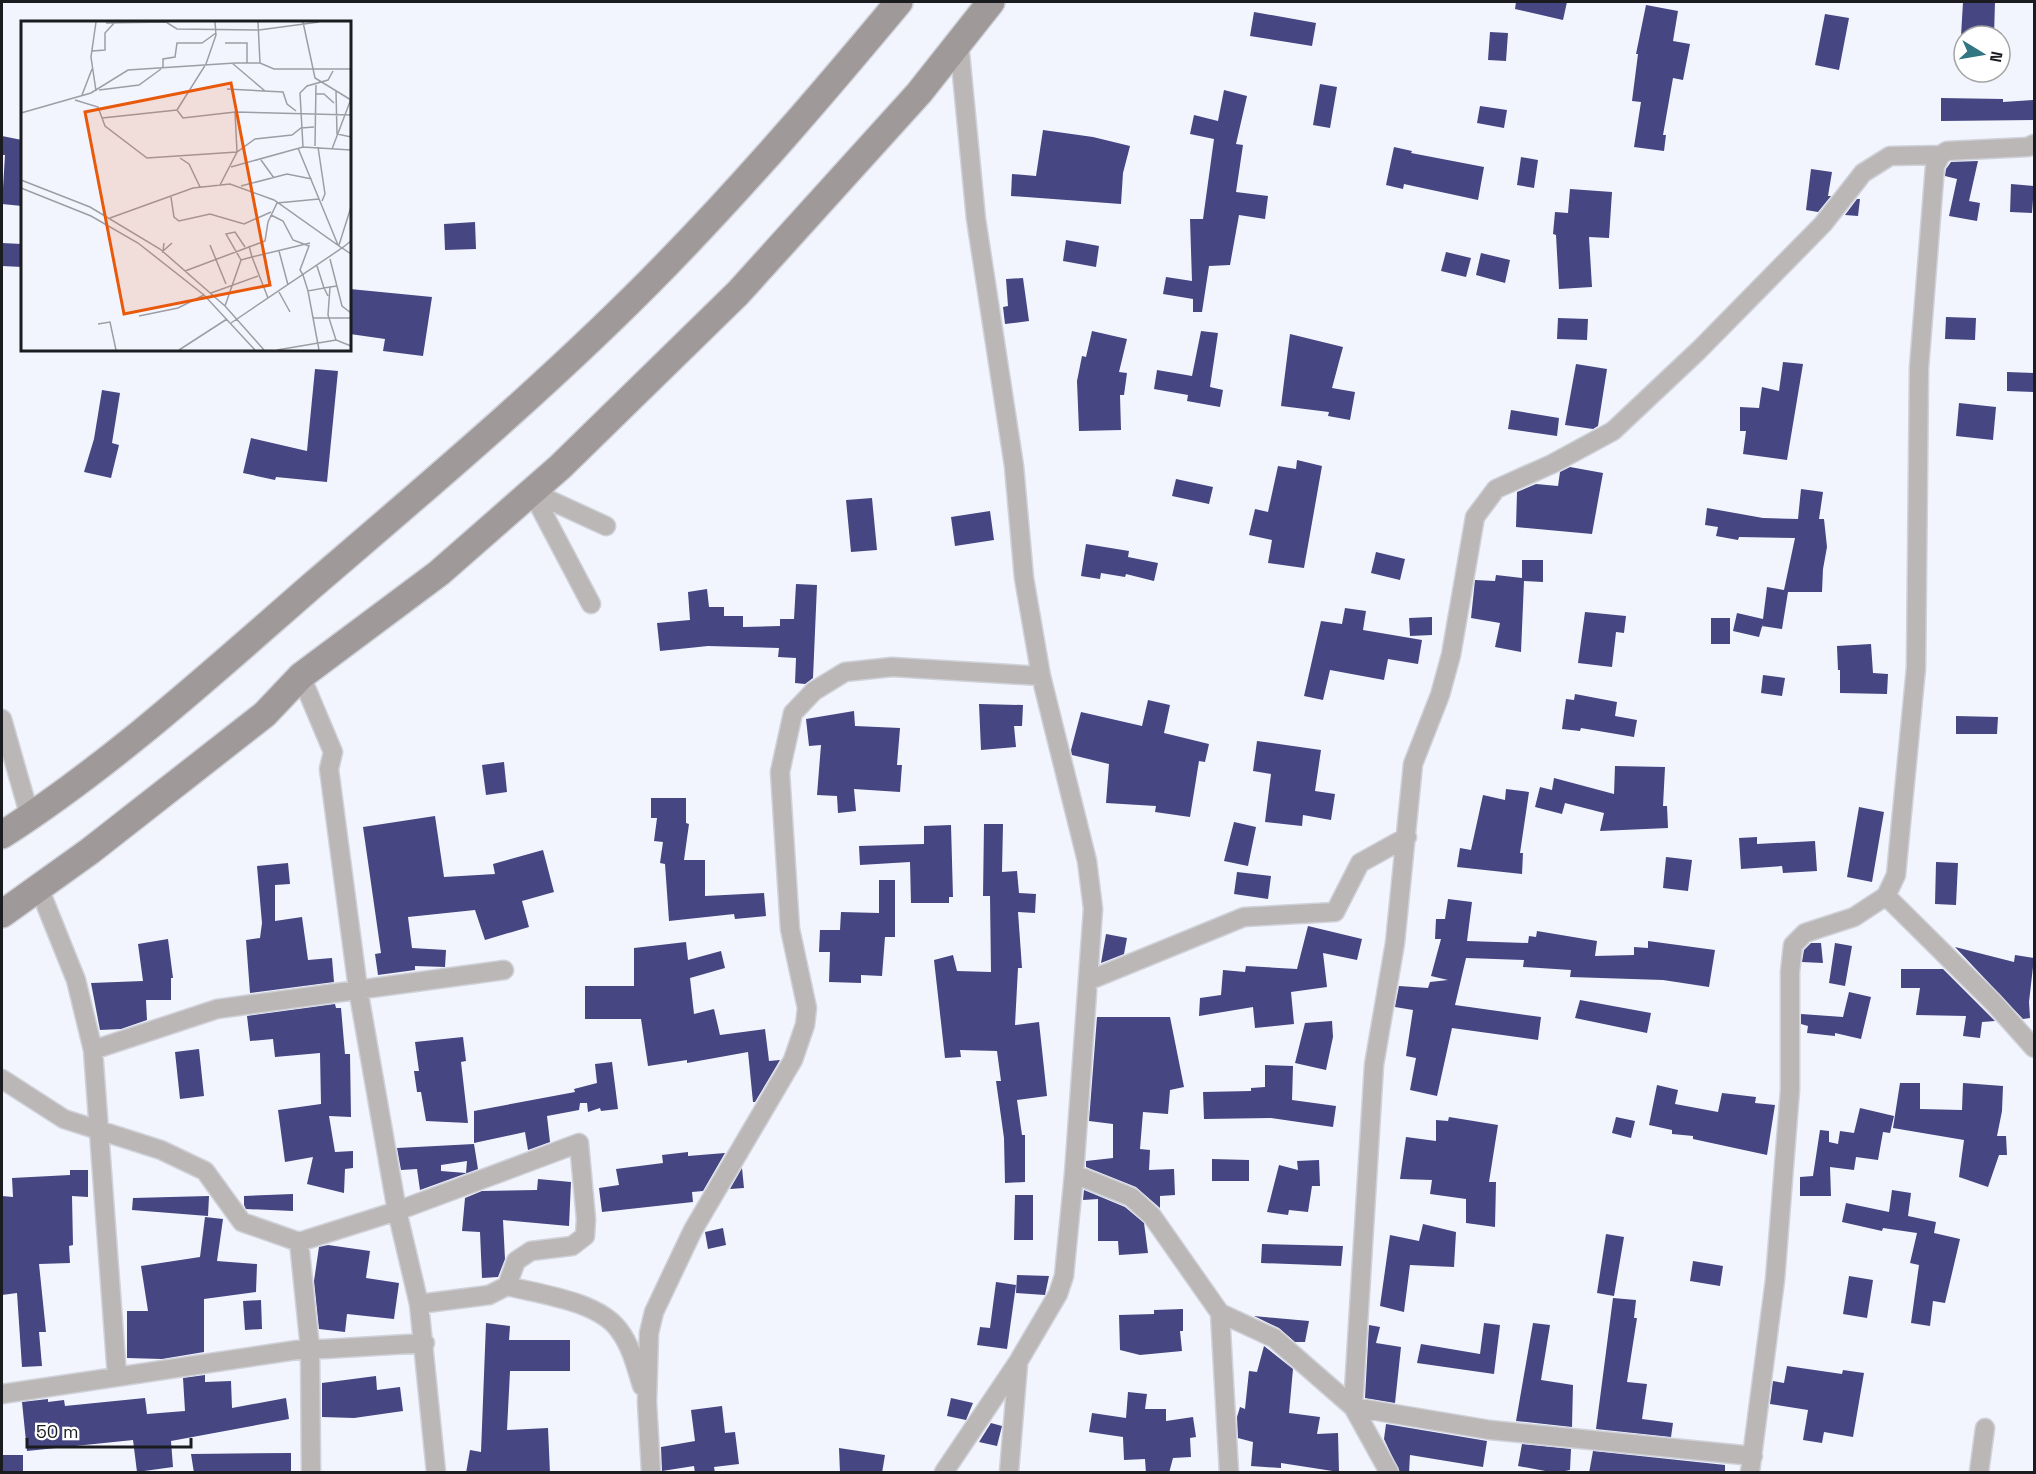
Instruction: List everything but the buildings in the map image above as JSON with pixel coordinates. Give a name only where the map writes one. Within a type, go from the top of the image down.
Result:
[{"type":"street","points":[[2,835],[30,817],[172,707],[506,419],[666,266],[800,122],[899,2]]},
{"type":"street","points":[[2,914],[90,851],[265,714],[301,676],[439,573],[532,492],[738,293],[919,93],[991,2]]},
{"type":"street","points":[[944,1473],[1018,1362],[1058,1294],[1064,1276],[1074,1174],[1093,909],[1087,861],[1041,676],[1024,578],[1014,466],[976,219],[958,43]]},
{"type":"street","points":[[1353,1407],[1490,1430],[1751,1465],[1775,1280],[1790,1090],[1790,972],[1793,945],[1805,933],[1854,917],[1886,896],[1896,875],[1916,668],[1919,368],[1935,166],[1941,155],[1947,151],[2028,147],[2034,144]]},
{"type":"street","points":[[1353,1407],[1374,1065],[1395,943],[1413,764],[1440,695],[1452,655],[1474,517],[1496,489],[1552,464],[1613,431],[1699,350],[1814,232],[1863,173],[1890,156],[1941,155]]},
{"type":"street","points":[[532,492],[606,526]]},
{"type":"street","points":[[532,492],[591,604]]},
{"type":"street","points":[[651,1473],[647,1402],[649,1333],[654,1312],[693,1230],[793,1060],[805,1025],[807,1008],[790,928],[780,772],[793,713],[814,691],[845,672],[892,667],[1041,676]]},
{"type":"street","points":[[301,676],[333,752],[329,769],[358,989],[397,1211],[420,1304],[436,1473]]},
{"type":"street","points":[[2,720],[30,817]]},
{"type":"street","points":[[1089,980],[1244,917],[1335,912],[1360,863],[1407,837]]},
{"type":"street","points":[[39,888],[76,980],[93,1050],[117,1376]]},
{"type":"street","points":[[1886,896],[1993,1002],[2034,1048]]},
{"type":"street","points":[[93,1050],[217,1009],[504,970]]},
{"type":"street","points":[[2,1079],[14,1089],[64,1119],[100,1128],[161,1150],[205,1172],[242,1222],[299,1242],[397,1211],[579,1143],[586,1219],[585,1236],[572,1246],[531,1251],[516,1261],[507,1286]]},
{"type":"street","points":[[1074,1174],[1131,1197],[1152,1216],[1220,1313],[1274,1338],[1353,1407],[1389,1473]]},
{"type":"street","points":[[299,1242],[310,1348],[311,1473]]},
{"type":"street","points":[[420,1304],[489,1295],[507,1286],[590,1308],[617,1328],[632,1352],[647,1402]]},
{"type":"street","points":[[1220,1313],[1229,1473]]},
{"type":"street","points":[[2,1394],[310,1348],[425,1343]]},
{"type":"street","points":[[1009,1473],[1018,1362]]},
{"type":"street","points":[[1979,1473],[1985,1428]]}]
